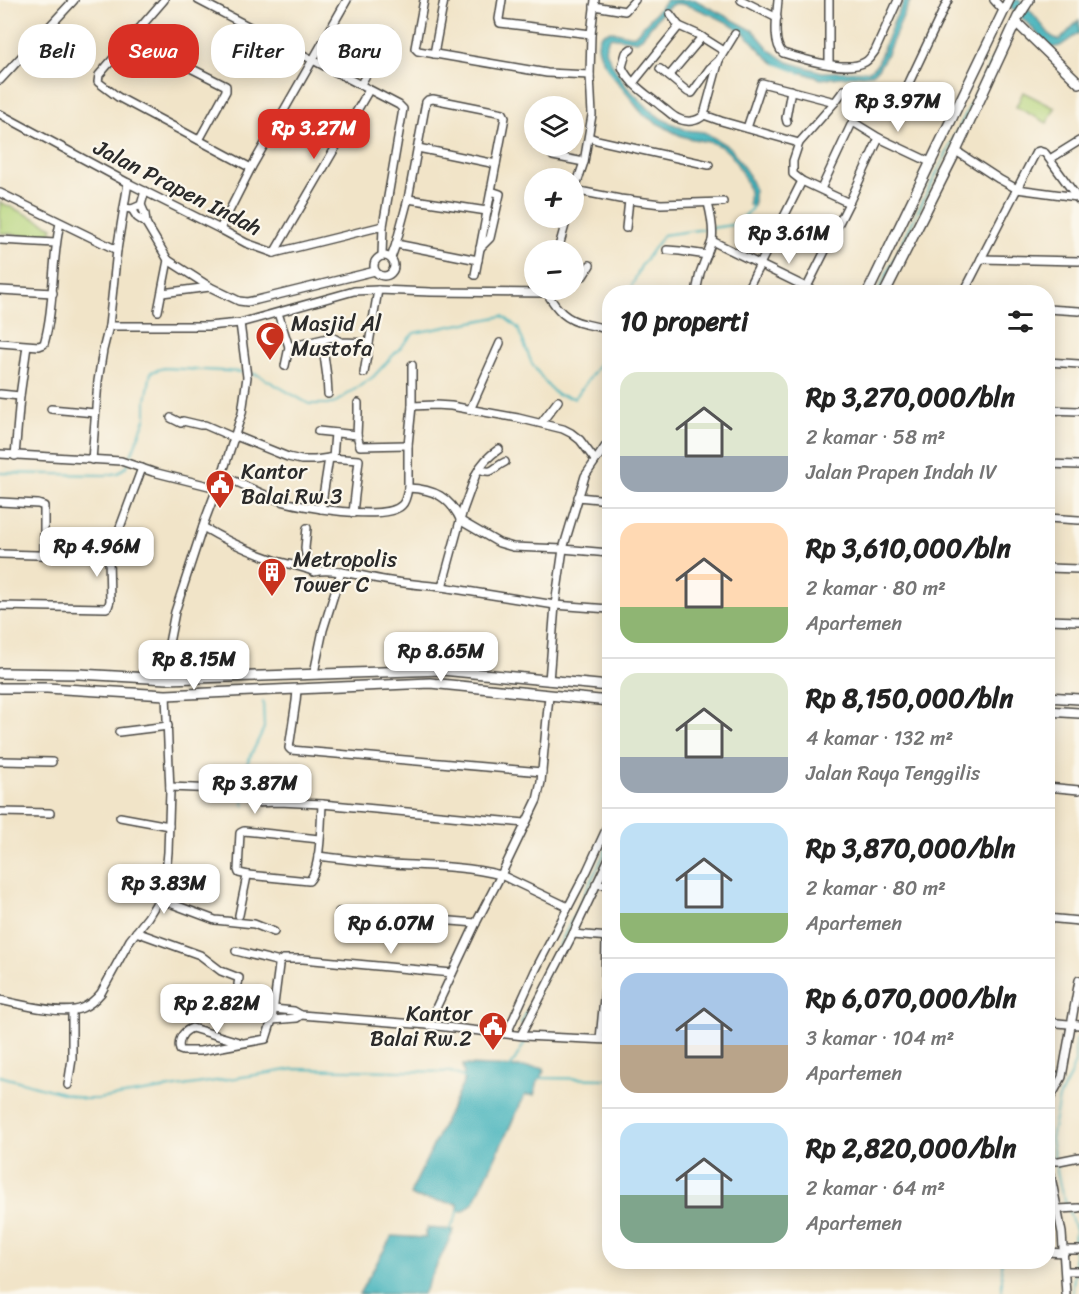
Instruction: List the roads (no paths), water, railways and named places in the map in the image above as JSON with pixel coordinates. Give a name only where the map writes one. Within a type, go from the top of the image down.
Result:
[{"type":"main road","points":[[889,285],[956,151],[1017,20],[1029,0]]},
{"type":"main road","points":[[871,285],[1006,6]]},
{"type":"main road","points":[[1017,20],[1079,83]]},
{"type":"main road","points":[[0,673],[115,675],[167,679],[432,670],[602,685]]},
{"type":"main road","points":[[47,688],[48,673]]},
{"type":"main road","points":[[485,689],[487,675]]},
{"type":"main road","points":[[0,688],[47,688],[166,695],[430,683],[602,700]]},
{"type":"main road","points":[[1055,698],[1079,699]]},
{"type":"main road","points":[[1055,712],[1079,713]]},
{"type":"street","points":[[0,80],[74,0]]},
{"type":"street","points":[[144,24],[164,0]]},
{"type":"street","points":[[198,0],[396,102],[403,110],[383,226],[382,256]]},
{"type":"street","points":[[220,229],[251,168],[347,0]]},
{"type":"street","points":[[424,0],[415,48],[421,52],[547,73],[590,75]]},
{"type":"street","points":[[434,54],[444,0]]},
{"type":"street","points":[[502,0],[500,23],[591,34]]},
{"type":"street","points":[[582,168],[592,115],[591,34],[595,3],[625,11],[635,0]]},
{"type":"street","points":[[741,0],[777,18]]},
{"type":"street","points":[[778,0],[777,45],[780,51],[828,64],[848,66],[866,62],[874,51],[898,0]]},
{"type":"street","points":[[828,64],[829,0]]},
{"type":"street","points":[[905,91],[948,0]]},
{"type":"street","points":[[994,0],[1006,6]]},
{"type":"street","points":[[670,14],[679,26],[724,51]]},
{"type":"street","points":[[633,83],[679,26]]},
{"type":"street","points":[[631,49],[626,53],[622,67],[633,83],[677,118],[692,121],[704,115],[719,60],[735,34]]},
{"type":"street","points":[[669,76],[702,37]]},
{"type":"street","points":[[660,69],[692,93],[710,68],[719,60]]},
{"type":"street","points":[[108,65],[99,75],[98,82],[118,96],[251,168]]},
{"type":"street","points":[[199,73],[226,86],[226,91],[199,140]]},
{"type":"street","points":[[361,84],[364,78]]},
{"type":"street","points":[[747,128],[761,83],[836,102]]},
{"type":"street","points":[[849,203],[802,181],[793,174],[793,161],[799,143],[836,102],[842,92],[846,89],[905,91],[954,114]]},
{"type":"street","points":[[274,253],[369,90]]},
{"type":"street","points":[[787,122],[791,90]]},
{"type":"street","points":[[821,189],[867,91]]},
{"type":"street","points":[[145,191],[141,205],[146,222],[168,260],[210,287],[239,301],[247,302],[375,271],[382,276],[391,273],[394,266],[391,258],[408,199],[426,102],[433,99],[504,114],[506,117],[475,275]]},
{"type":"street","name":"Jalan Prapen Indah","points":[[0,114],[246,243],[274,253],[383,226]]},
{"type":"street","points":[[704,115],[799,143]]},
{"type":"street","points":[[853,122],[879,138],[932,163]]},
{"type":"street","points":[[589,137],[709,165]]},
{"type":"street","points":[[808,285],[879,138]]},
{"type":"street","points":[[1047,156],[1079,141]]},
{"type":"street","points":[[417,148],[496,164]]},
{"type":"street","points":[[956,151],[1017,189],[1078,198]]},
{"type":"street","points":[[968,285],[1036,152],[1039,151],[1047,156],[1078,198]]},
{"type":"street","points":[[553,156],[584,162]]},
{"type":"street","points":[[750,285],[802,181]]},
{"type":"street","points":[[92,460],[100,368],[110,326],[117,250],[128,209],[128,183]]},
{"type":"street","points":[[480,248],[490,238],[500,194],[491,191]]},
{"type":"street","points":[[0,193],[117,250]]},
{"type":"street","points":[[584,194],[661,204],[723,202]]},
{"type":"street","points":[[408,199],[487,211]]},
{"type":"street","points":[[627,228],[628,200]]},
{"type":"street","points":[[697,285],[712,237],[712,221],[708,203]]},
{"type":"street","points":[[128,209],[141,205]]},
{"type":"street","points":[[128,209],[146,222]]},
{"type":"street","points":[[0,343],[39,346],[45,343],[53,293],[55,243],[60,223]]},
{"type":"street","points":[[712,237],[760,266],[803,285]]},
{"type":"street","points":[[0,240],[55,243]]},
{"type":"street","points":[[396,244],[478,260]]},
{"type":"street","points":[[667,250],[707,255]]},
{"type":"street","points":[[375,271],[376,260],[382,256],[391,258]]},
{"type":"street","points":[[981,259],[1079,261]]},
{"type":"street","points":[[158,311],[168,260]]},
{"type":"street","points":[[584,275],[590,266]]},
{"type":"street","points":[[162,292],[210,287]]},
{"type":"street","points":[[0,290],[53,293]]},
{"type":"street","points":[[364,373],[378,290]]},
{"type":"street","points":[[110,326],[208,326],[240,323],[354,291],[524,291]]},
{"type":"street","points":[[552,300],[555,307],[566,317],[582,324],[602,328]]},
{"type":"street","points":[[1055,309],[1079,310]]},
{"type":"street","points":[[278,313],[289,347],[285,366]]},
{"type":"street","points":[[167,679],[169,643],[175,612],[242,413],[247,377],[240,323]]},
{"type":"street","points":[[289,347],[334,337],[341,342],[369,343]]},
{"type":"street","points":[[322,340],[328,394]]},
{"type":"street","points":[[470,410],[500,343]]},
{"type":"street","points":[[15,456],[27,346]]},
{"type":"street","points":[[1055,362],[1079,364]]},
{"type":"street","points":[[222,475],[280,501],[353,513],[396,509],[405,501],[408,488],[412,365]]},
{"type":"street","points":[[0,394],[20,396]]},
{"type":"street","points":[[541,423],[558,401]]},
{"type":"street","points":[[358,403],[357,435],[360,446],[408,445]]},
{"type":"street","points":[[412,406],[435,405],[541,423],[571,433],[580,440],[595,460]]},
{"type":"street","points":[[51,409],[95,413]]},
{"type":"street","points":[[1055,410],[1079,411]]},
{"type":"street","points":[[171,418],[181,423],[183,421],[205,424],[288,458],[309,461],[331,458],[359,460],[353,513]]},
{"type":"street","points":[[318,432],[357,435]]},
{"type":"street","points":[[321,509],[335,433]]},
{"type":"street","points":[[442,587],[463,510],[478,469],[499,449]]},
{"type":"street","points":[[549,681],[562,549],[585,476],[602,452]]},
{"type":"street","points":[[0,454],[128,464],[217,488]]},
{"type":"street","points":[[478,469],[491,472],[505,462]]},
{"type":"street","points":[[1055,464],[1079,465]]},
{"type":"street","points":[[0,606],[106,608],[110,605],[109,557],[142,468]]},
{"type":"street","points":[[408,488],[431,491],[445,498],[455,508],[461,520],[500,543],[513,547],[602,552]]},
{"type":"street","points":[[578,497],[602,499]]},
{"type":"street","points":[[0,502],[44,506],[44,555]]},
{"type":"street","points":[[1055,518],[1079,520]]},
{"type":"street","points":[[203,527],[229,542],[274,560],[314,572],[321,570],[341,572],[555,605],[602,608]]},
{"type":"street","points":[[307,528],[305,548],[308,569]]},
{"type":"street","points":[[0,554],[109,557]]},
{"type":"street","points":[[1055,568],[1079,569]]},
{"type":"street","points":[[314,674],[323,630],[341,572]]},
{"type":"street","points":[[1055,620],[1079,621]]},
{"type":"street","points":[[297,690],[289,748],[291,750],[542,772]]},
{"type":"street","points":[[0,1000],[72,1011],[84,1008],[101,993],[130,940],[159,899],[165,884],[169,826],[170,786],[166,695]]},
{"type":"street","points":[[428,1025],[537,800],[549,696]]},
{"type":"street","points":[[119,732],[168,726]]},
{"type":"street","points":[[0,761],[52,762]]},
{"type":"street","points":[[170,786],[241,790],[251,802],[322,804],[525,823]]},
{"type":"street","points":[[1055,788],[1079,790]]},
{"type":"street","points":[[320,839],[244,831],[240,833],[239,873],[309,881],[312,879],[318,856],[320,839],[322,804]]},
{"type":"street","points":[[0,812],[50,813]]},
{"type":"street","points":[[120,817],[169,826]]},
{"type":"street","points":[[522,1035],[596,884],[593,874],[602,845]]},
{"type":"street","points":[[318,856],[391,864],[448,867],[501,875],[568,907]]},
{"type":"street","points":[[507,1033],[568,907],[602,865]]},
{"type":"street","points":[[240,915],[248,875]]},
{"type":"street","points":[[596,884],[602,884]]},
{"type":"street","points":[[159,899],[215,920],[254,924],[274,932]]},
{"type":"street","points":[[339,912],[476,923]]},
{"type":"street","points":[[1055,919],[1079,921]]},
{"type":"street","points":[[136,932],[201,956],[221,971],[239,978],[238,984]]},
{"type":"street","points":[[573,934],[602,936]]},
{"type":"street","points":[[236,951],[280,962],[284,959],[328,961],[452,973]]},
{"type":"street","points":[[242,1043],[192,1028],[184,1033],[179,1046],[180,1050],[188,1052],[200,1051],[266,1039],[272,1020],[280,962]]},
{"type":"street","points":[[1055,1090],[1062,1077],[1075,1024],[1079,980]]},
{"type":"street","points":[[273,1009],[297,1012],[301,1015],[522,1035],[600,1039],[602,1024]]},
{"type":"street","points":[[68,1085],[72,1059],[72,1011]]},
{"type":"street","points":[[272,1020],[298,1018],[301,1015]]},
{"type":"street","points":[[1055,1023],[1075,1024]]},
{"type":"street","points":[[1055,1160],[1079,1157]]},
{"type":"street","points":[[1055,1193],[1062,1233],[1071,1250],[1074,1271],[1066,1294]]},
{"type":"street","points":[[1057,1209],[1079,1208]]},
{"type":"street","points":[[1055,1251],[1071,1250]]},
{"type":"water","points":[[667,0],[695,0],[754,31],[770,50],[788,62],[822,72],[869,71],[877,64],[905,0],[911,0],[883,62],[872,74],[821,79],[775,63],[740,30],[710,14],[679,4],[673,4],[664,11],[637,41],[610,37],[605,49],[613,66],[626,86],[651,111],[686,130],[704,132],[731,148],[754,188],[754,206],[748,205],[749,194],[746,182],[727,151],[713,143],[678,135],[645,116],[612,75],[601,56],[598,47],[599,39],[604,33],[611,31],[635,35]]},
{"type":"water","points":[[1004,0],[1019,0],[1051,36],[1058,40],[1079,20],[1079,33],[1060,46],[1052,48]]},
{"type":"water","points":[[463,1065],[544,1068],[544,1071],[534,1095],[525,1095],[474,1202],[464,1211],[458,1211],[458,1204],[417,1198],[411,1195],[411,1192],[464,1081]]},
{"type":"water","points":[[427,1228],[454,1230],[423,1294],[359,1294],[392,1236],[426,1238]]},
{"type":"waterway","points":[[881,285],[1004,37]]},
{"type":"waterway","points":[[605,63],[615,78]]},
{"type":"waterway","points":[[776,63],[801,73]]},
{"type":"waterway","points":[[632,285],[641,266],[663,235],[732,225],[745,216],[752,208],[752,203]]},
{"type":"waterway","points":[[249,373],[258,375],[309,404],[333,404],[373,377],[414,333],[503,316],[518,328],[532,364],[557,395],[575,398],[602,358]]},
{"type":"waterway","points":[[0,473],[106,475],[118,473],[127,466],[146,417],[151,372],[164,368],[243,372]]},
{"type":"waterway","points":[[242,781],[242,774],[264,728],[263,701]]},
{"type":"waterway","points":[[243,801],[244,806]]},
{"type":"waterway","points":[[521,1024],[602,858]]},
{"type":"waterway","points":[[1055,1118],[1059,1098],[1075,1062],[1075,1044],[1079,1036]]},
{"type":"waterway","points":[[510,1068],[527,1039]]},
{"type":"waterway","points":[[0,1076],[84,1099],[98,1099],[295,1069],[451,1072],[465,1078]]},
{"type":"waterway","points":[[537,1078],[602,1079]]},
{"type":"waterway","points":[[1055,1160],[1067,1206]]},
{"type":"waterway","points":[[449,1232],[459,1210]]},
{"type":"waterway","points":[[1069,1211],[1075,1230],[1075,1270],[1072,1294]]},
{"type":"waterway","points":[[1002,1269],[1002,1294]]},
{"type":"place","name":"Masjid Al Mustofa","points":[[270,362]]},
{"type":"place","name":"Kantor Balai Rw.3","points":[[220,510]]},
{"type":"place","name":"Metropolis Tower C","points":[[272,598]]},
{"type":"place","name":"Kantor Balai Rw.2","points":[[493,1052]]}]
